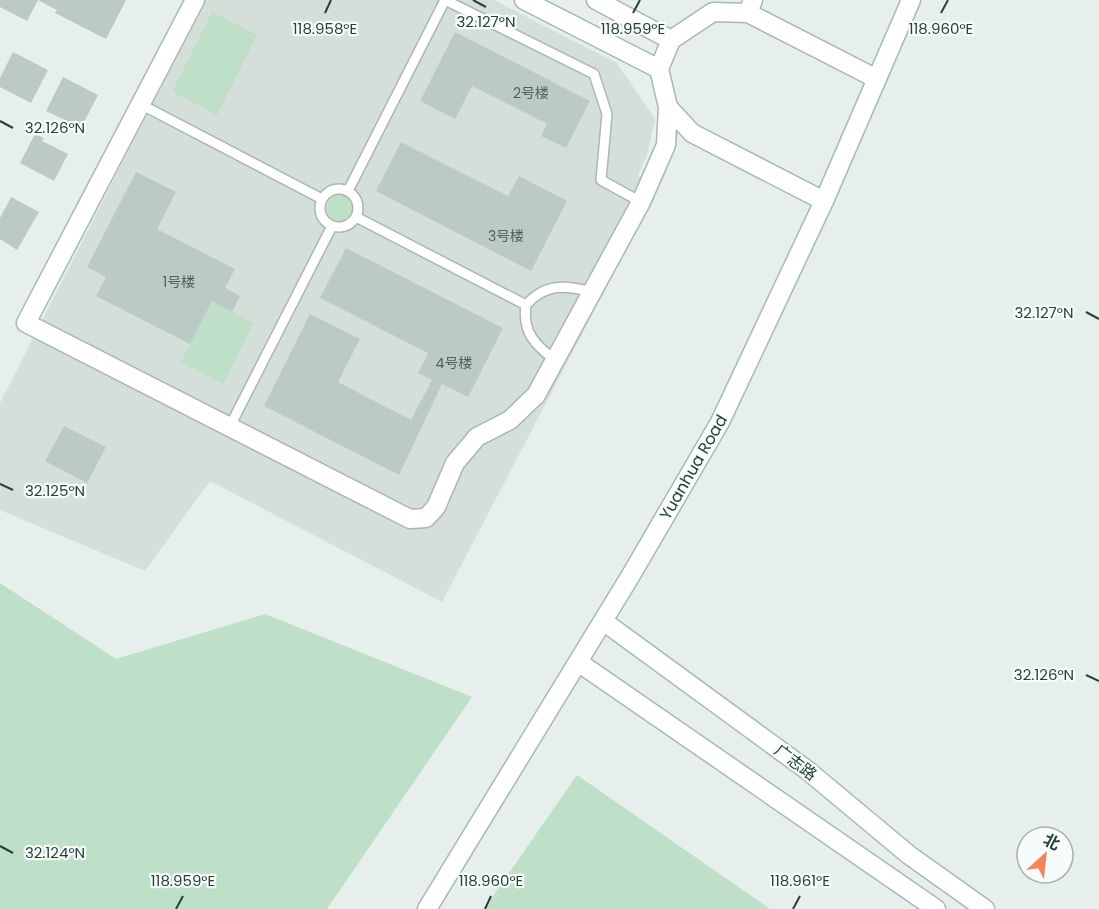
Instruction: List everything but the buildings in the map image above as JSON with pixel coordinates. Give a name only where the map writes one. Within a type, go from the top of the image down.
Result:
[{"type":"street","points":[[195,0],[142,105],[26,322],[410,519],[426,518],[436,507],[455,463],[477,437],[510,420],[536,395],[641,202],[666,145],[668,107],[659,69],[671,40],[713,12],[750,7],[877,79]]},
{"type":"street","points":[[524,0],[659,69]]},
{"type":"street","points":[[596,0],[671,40]]},
{"type":"street","name":"Yuanhua Road","points":[[427,909],[603,621],[720,422],[824,201],[911,0]]},
{"type":"street","points":[[668,107],[692,133],[824,201]]},
{"type":"street","name":"广志路","points":[[603,621],[807,770],[909,855],[985,909]]},
{"type":"street","points":[[578,662],[936,909]]},
{"type":"lane","points":[[348,191],[445,0],[594,74],[607,114],[601,180],[641,202]]},
{"type":"lane","points":[[142,105],[322,199]]},
{"type":"lane","points":[[332,226],[320,212],[322,199],[331,191],[348,191]]},
{"type":"lane","points":[[332,226],[349,225],[357,217],[358,205],[348,191]]},
{"type":"lane","points":[[357,217],[526,305]]},
{"type":"lane","points":[[229,428],[332,226]]},
{"type":"lane","points":[[555,360],[531,339],[526,329],[526,305],[535,295],[560,285],[592,292]]},
{"type":"shaded area","points":[[205,0],[494,0],[617,63],[655,119],[647,155],[638,175],[659,187],[442,602],[210,481],[145,571],[0,510],[0,403]]},
{"type":"green space","points":[[212,12],[257,35],[217,115],[172,92]]},
{"type":"green space","points":[[340,195],[349,199],[353,208],[349,217],[340,221],[331,217],[327,208],[331,199]]},
{"type":"green space","points":[[212,301],[254,323],[223,384],[181,362]]},
{"type":"green space","points":[[0,583],[116,659],[265,614],[472,697],[327,909],[0,909]]},
{"type":"green space","points":[[577,775],[770,909],[484,909]]}]
